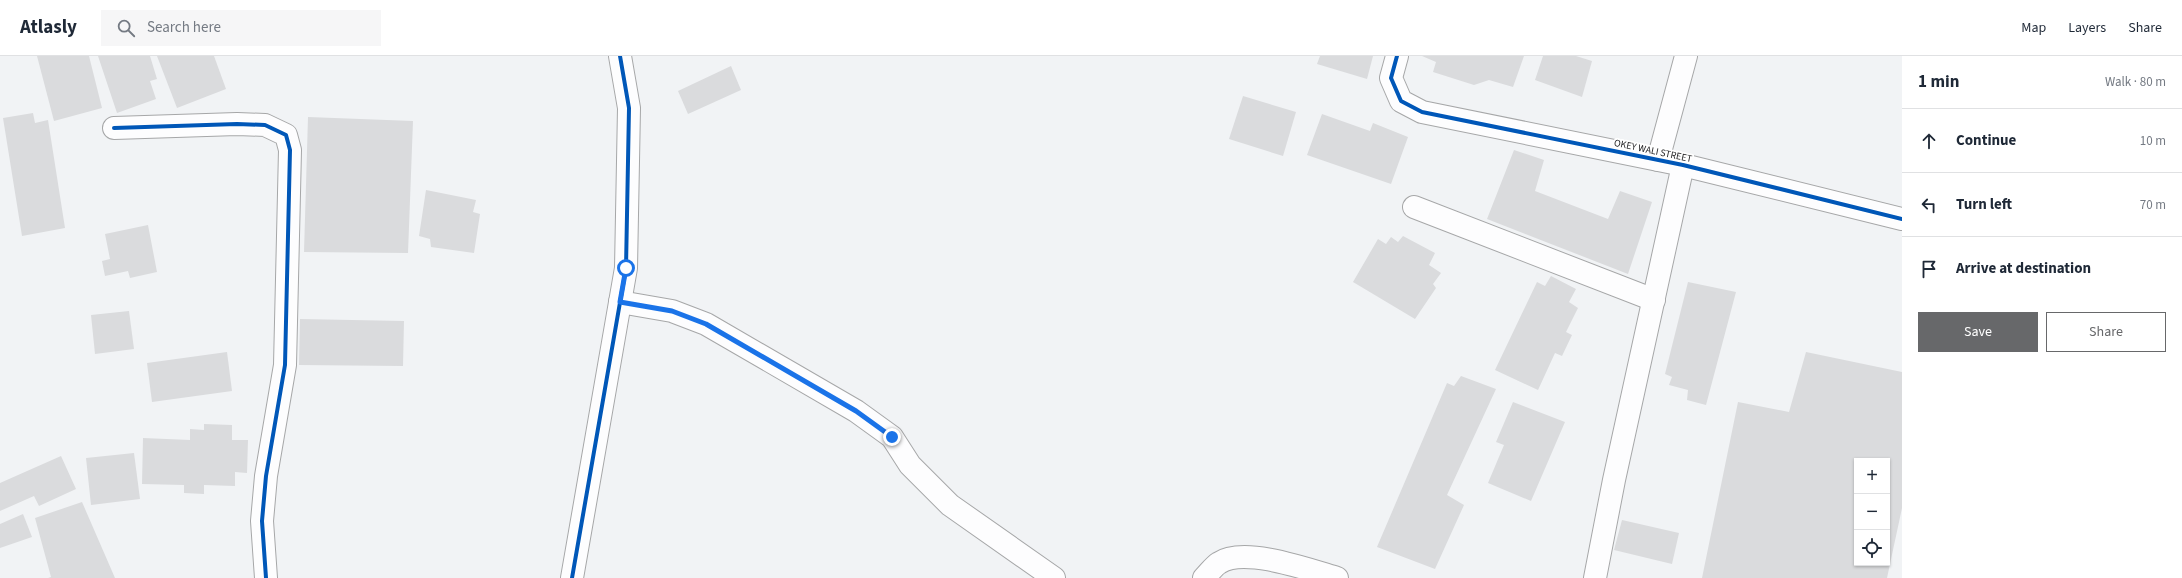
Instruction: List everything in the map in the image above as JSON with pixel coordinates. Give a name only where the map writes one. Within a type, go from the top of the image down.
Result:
[{"type":"street","points":[[572,578],[626,268],[630,108],[620,56]]},
{"type":"street","name":"OKEY WALI STREET","points":[[1397,56],[1391,78],[1401,101],[1422,112],[1683,165],[1902,219]]},
{"type":"street","points":[[1658,160],[1686,56]]},
{"type":"street","points":[[114,128],[237,124],[265,125],[286,135],[290,150],[285,365],[266,476],[262,521],[266,578]]},
{"type":"street","points":[[1595,578],[1614,480],[1683,165]]},
{"type":"street","points":[[1414,207],[1654,300]]},
{"type":"street","points":[[620,302],[672,311],[706,324],[856,411],[892,437],[910,465],[950,505],[1054,578]]},
{"type":"street","points":[[1204,578],[1220,562],[1243,556],[1290,564],[1337,578]]},
{"type":"building","points":[[37,56],[89,56],[102,108],[54,121]]},
{"type":"building","points":[[98,56],[150,56],[157,79],[150,81],[156,99],[117,113]]},
{"type":"building","points":[[157,56],[214,56],[226,89],[177,108]]},
{"type":"building","points":[[1320,56],[1373,56],[1367,79],[1317,64]]},
{"type":"building","points":[[1422,56],[1524,56],[1513,87],[1489,80],[1474,85],[1433,72],[1436,62]]},
{"type":"building","points":[[1543,56],[1576,56],[1592,61],[1582,97],[1535,80]]},
{"type":"building","points":[[731,66],[741,90],[688,114],[678,91]]},
{"type":"building","points":[[1243,96],[1296,112],[1283,156],[1229,139]]},
{"type":"building","points":[[33,113],[35,123],[48,120],[65,228],[22,236],[3,118]]},
{"type":"building","points":[[1322,114],[1370,131],[1373,123],[1408,137],[1391,184],[1307,155]]},
{"type":"building","points":[[308,117],[413,121],[408,253],[304,252]]},
{"type":"building","points":[[1514,150],[1544,160],[1535,191],[1608,219],[1620,191],[1652,202],[1628,274],[1487,219]]},
{"type":"building","points":[[426,190],[476,200],[473,212],[480,214],[474,253],[431,247],[430,239],[419,236]]},
{"type":"building","points":[[148,225],[157,272],[130,278],[128,271],[105,276],[102,261],[110,259],[105,234]]},
{"type":"building","points":[[1403,236],[1435,253],[1429,265],[1441,273],[1433,284],[1436,288],[1415,319],[1353,282],[1378,239],[1386,244],[1391,237],[1398,242]]},
{"type":"building","points":[[1551,276],[1576,289],[1569,302],[1578,308],[1566,332],[1572,335],[1562,356],[1555,353],[1538,390],[1495,370],[1537,282],[1545,286]]},
{"type":"building","points":[[1688,282],[1736,292],[1706,405],[1687,400],[1688,390],[1669,385],[1672,377],[1665,374]]},
{"type":"building","points":[[129,311],[134,349],[95,354],[91,315]]},
{"type":"building","points":[[300,319],[404,321],[403,366],[299,365]]},
{"type":"building","points":[[227,352],[232,391],[152,402],[147,363]]},
{"type":"building","points":[[1806,352],[1902,372],[1902,508],[1890,564],[1890,458],[1854,458],[1854,566],[1890,566],[1887,578],[1702,578],[1738,402],[1789,412]]},
{"type":"building","points":[[1461,376],[1496,389],[1447,495],[1464,505],[1435,569],[1377,547],[1447,383],[1454,386]]},
{"type":"building","points":[[1513,402],[1565,422],[1531,501],[1488,483],[1504,445],[1496,442]]},
{"type":"building","points":[[204,424],[232,425],[232,440],[248,440],[247,473],[235,472],[235,486],[204,485],[204,494],[184,493],[184,485],[142,484],[143,438],[190,440],[190,429],[204,430]]},
{"type":"building","points":[[134,453],[140,499],[91,505],[86,458]]},
{"type":"building","points":[[61,456],[76,489],[39,506],[34,496],[0,511],[0,483]]},
{"type":"building","points":[[82,502],[115,578],[48,578],[51,577],[35,518]]},
{"type":"building","points":[[23,514],[32,537],[0,548],[0,524]]},
{"type":"building","points":[[1622,520],[1679,533],[1672,564],[1614,550]]},
{"type":"cycle path","points":[[572,578],[626,268],[629,108],[620,56]]},
{"type":"cycle path","points":[[1397,56],[1391,78],[1401,101],[1422,112],[1683,165],[1902,219]]},
{"type":"cycle path","points":[[114,128],[237,124],[265,125],[286,135],[290,150],[285,365],[266,476],[262,521],[266,578]]},
{"type":"route","points":[[626,268],[620,302],[672,311],[706,324],[856,411],[892,437]]}]
